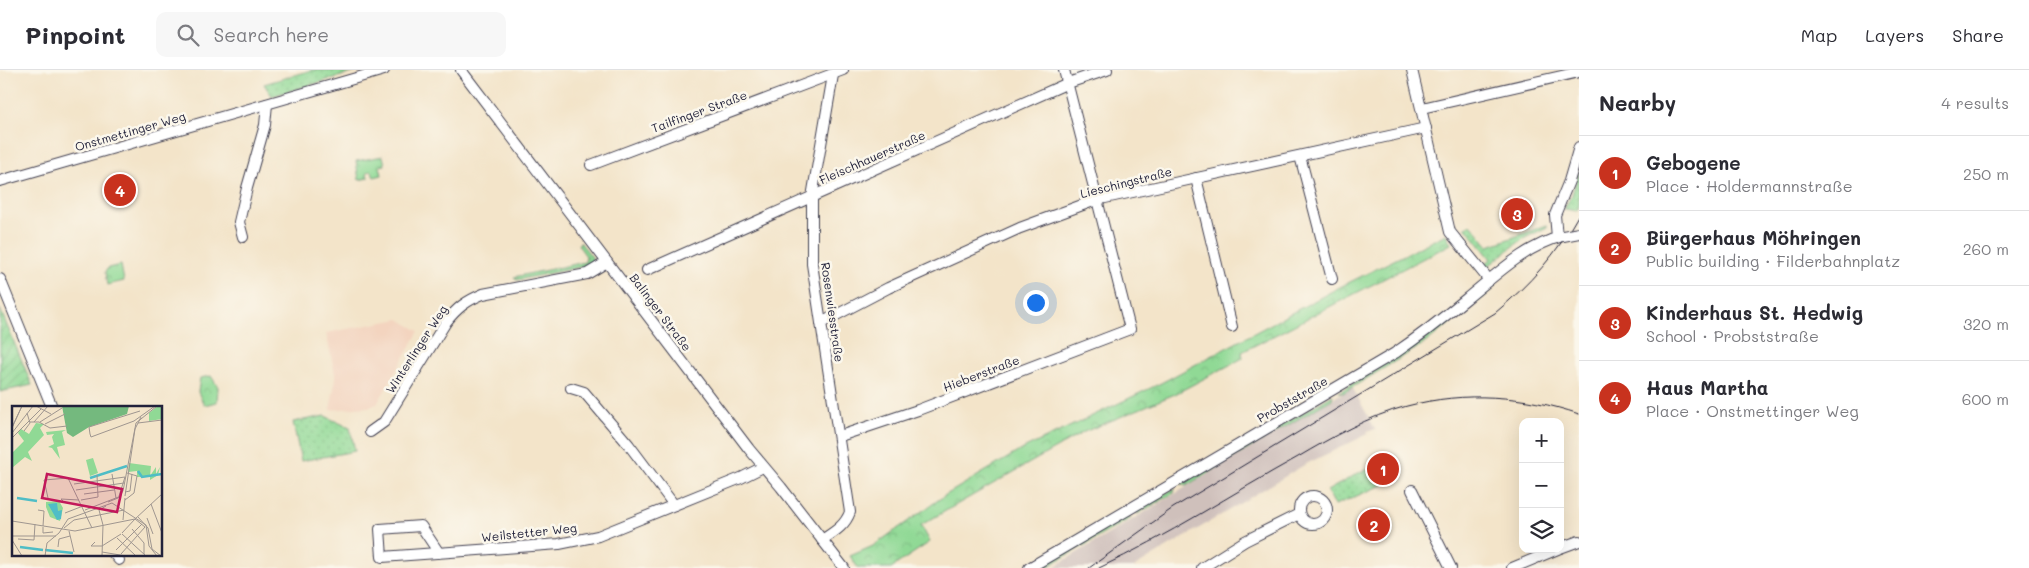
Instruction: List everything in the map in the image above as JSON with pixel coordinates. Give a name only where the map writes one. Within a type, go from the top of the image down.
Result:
[{"type":"street","name":"Onstmettinger Weg","points":[[0,181],[384,70]]},
{"type":"street","name":"Balinger Straße","points":[[461,70],[763,467],[844,568]]},
{"type":"street","name":"Tailfinger Straße","points":[[591,164],[843,70]]},
{"type":"street","points":[[1064,70],[1096,200]]},
{"type":"street","name":"Fleischhauerstraße","points":[[647,270],[1068,83],[1107,70]]},
{"type":"street","points":[[1412,70],[1450,232],[1489,280]]},
{"type":"street","points":[[1422,108],[1579,72]]},
{"type":"street","name":"Rosenwiesstraße","points":[[822,540],[847,520],[850,512],[840,436],[812,264],[812,197],[833,75]]},
{"type":"street","points":[[243,237],[239,222],[265,125],[267,104]]},
{"type":"street","name":"Lieschingstraße","points":[[821,322],[888,288],[1020,228],[1096,200],[1426,128]]},
{"type":"street","points":[[1560,236],[1555,214],[1569,181],[1579,147]]},
{"type":"street","points":[[1300,156],[1332,279]]},
{"type":"street","points":[[1196,178],[1232,327]]},
{"type":"street","name":"Hieberstraße","points":[[840,436],[918,410],[1130,329],[1096,200]]},
{"type":"street","name":"Probststraße","points":[[1029,568],[1395,353],[1535,247],[1560,236],[1579,233]]},
{"type":"street","name":"Winterlinger Weg","points":[[370,432],[384,422],[446,322],[456,309],[467,300],[483,294],[587,274],[607,262]]},
{"type":"street","points":[[0,279],[52,406]]},
{"type":"street","points":[[572,388],[584,392],[629,445],[674,505]]},
{"type":"street","name":"Weilstetter Weg","points":[[439,553],[421,526],[380,529],[382,557],[439,553],[559,544],[607,533],[741,478],[763,467]]},
{"type":"street","points":[[1412,490],[1451,568]]},
{"type":"street","points":[[1202,568],[1245,541],[1299,514]]},
{"type":"street","points":[[1564,547],[1579,541]]},
{"type":"street","points":[[1512,568],[1549,553]]},
{"type":"shaded area","points":[[399,319],[419,331],[377,404],[368,407],[330,410],[336,378],[326,333]]},
{"type":"shaded area","points":[[1352,387],[1375,429],[1367,432],[1368,434],[1304,465],[1133,568],[1052,568]]},
{"type":"green space","points":[[312,70],[362,70],[272,96],[264,84]]},
{"type":"green space","points":[[383,156],[385,165],[380,166],[382,175],[374,177],[372,171],[367,172],[368,178],[359,180],[356,161]]},
{"type":"green space","points":[[1579,170],[1579,205],[1577,211],[1564,209],[1572,195]]},
{"type":"green space","points":[[1471,224],[1489,246],[1547,225],[1547,227],[1523,239],[1487,267],[1484,265],[1491,259],[1465,227]]},
{"type":"green space","points":[[1446,234],[1451,244],[1242,352],[1243,358],[1175,394],[1084,432],[921,525],[930,542],[891,568],[858,568],[850,556],[873,546],[944,496],[1021,450],[1161,383],[1338,288]]},
{"type":"green space","points":[[580,242],[592,257],[590,265],[517,280],[514,277],[585,262],[586,256],[578,245]]},
{"type":"green space","points":[[121,265],[124,281],[107,285],[105,272],[108,268]]},
{"type":"green space","points":[[1490,286],[1491,291],[1425,343],[1343,393],[1339,392],[1423,340]]},
{"type":"green space","points":[[0,309],[32,385],[0,392]]},
{"type":"green space","points":[[211,376],[218,387],[217,402],[204,405],[198,392],[200,378]]},
{"type":"green space","points":[[1333,395],[1332,399],[1186,486],[1181,484]]},
{"type":"green space","points":[[325,416],[350,428],[355,451],[301,461],[293,422]]},
{"type":"green space","points":[[1382,465],[1389,467],[1391,471],[1390,482],[1335,505],[1327,491],[1362,471]]},
{"type":"green space","points":[[1175,488],[1174,493],[1137,514],[1138,509]]},
{"type":"green space","points":[[1126,516],[1131,518],[1045,568],[1038,568]]},
{"type":"tram line","points":[[1089,568],[1173,508],[1495,313],[1542,268],[1571,229],[1579,214]]},
{"type":"tram line","points":[[1099,568],[1175,529],[1337,435],[1393,410],[1450,398],[1494,397],[1537,403],[1579,414]]},
{"type":"place","name":"Haus Martha","points":[[120,190]]},
{"type":"place","name":"Kinderhaus St. Hedwig","points":[[1517,214]]},
{"type":"place","name":"Gebogene","points":[[1383,469]]},
{"type":"place","name":"Bürgerhaus Möhringen","points":[[1374,525]]}]
